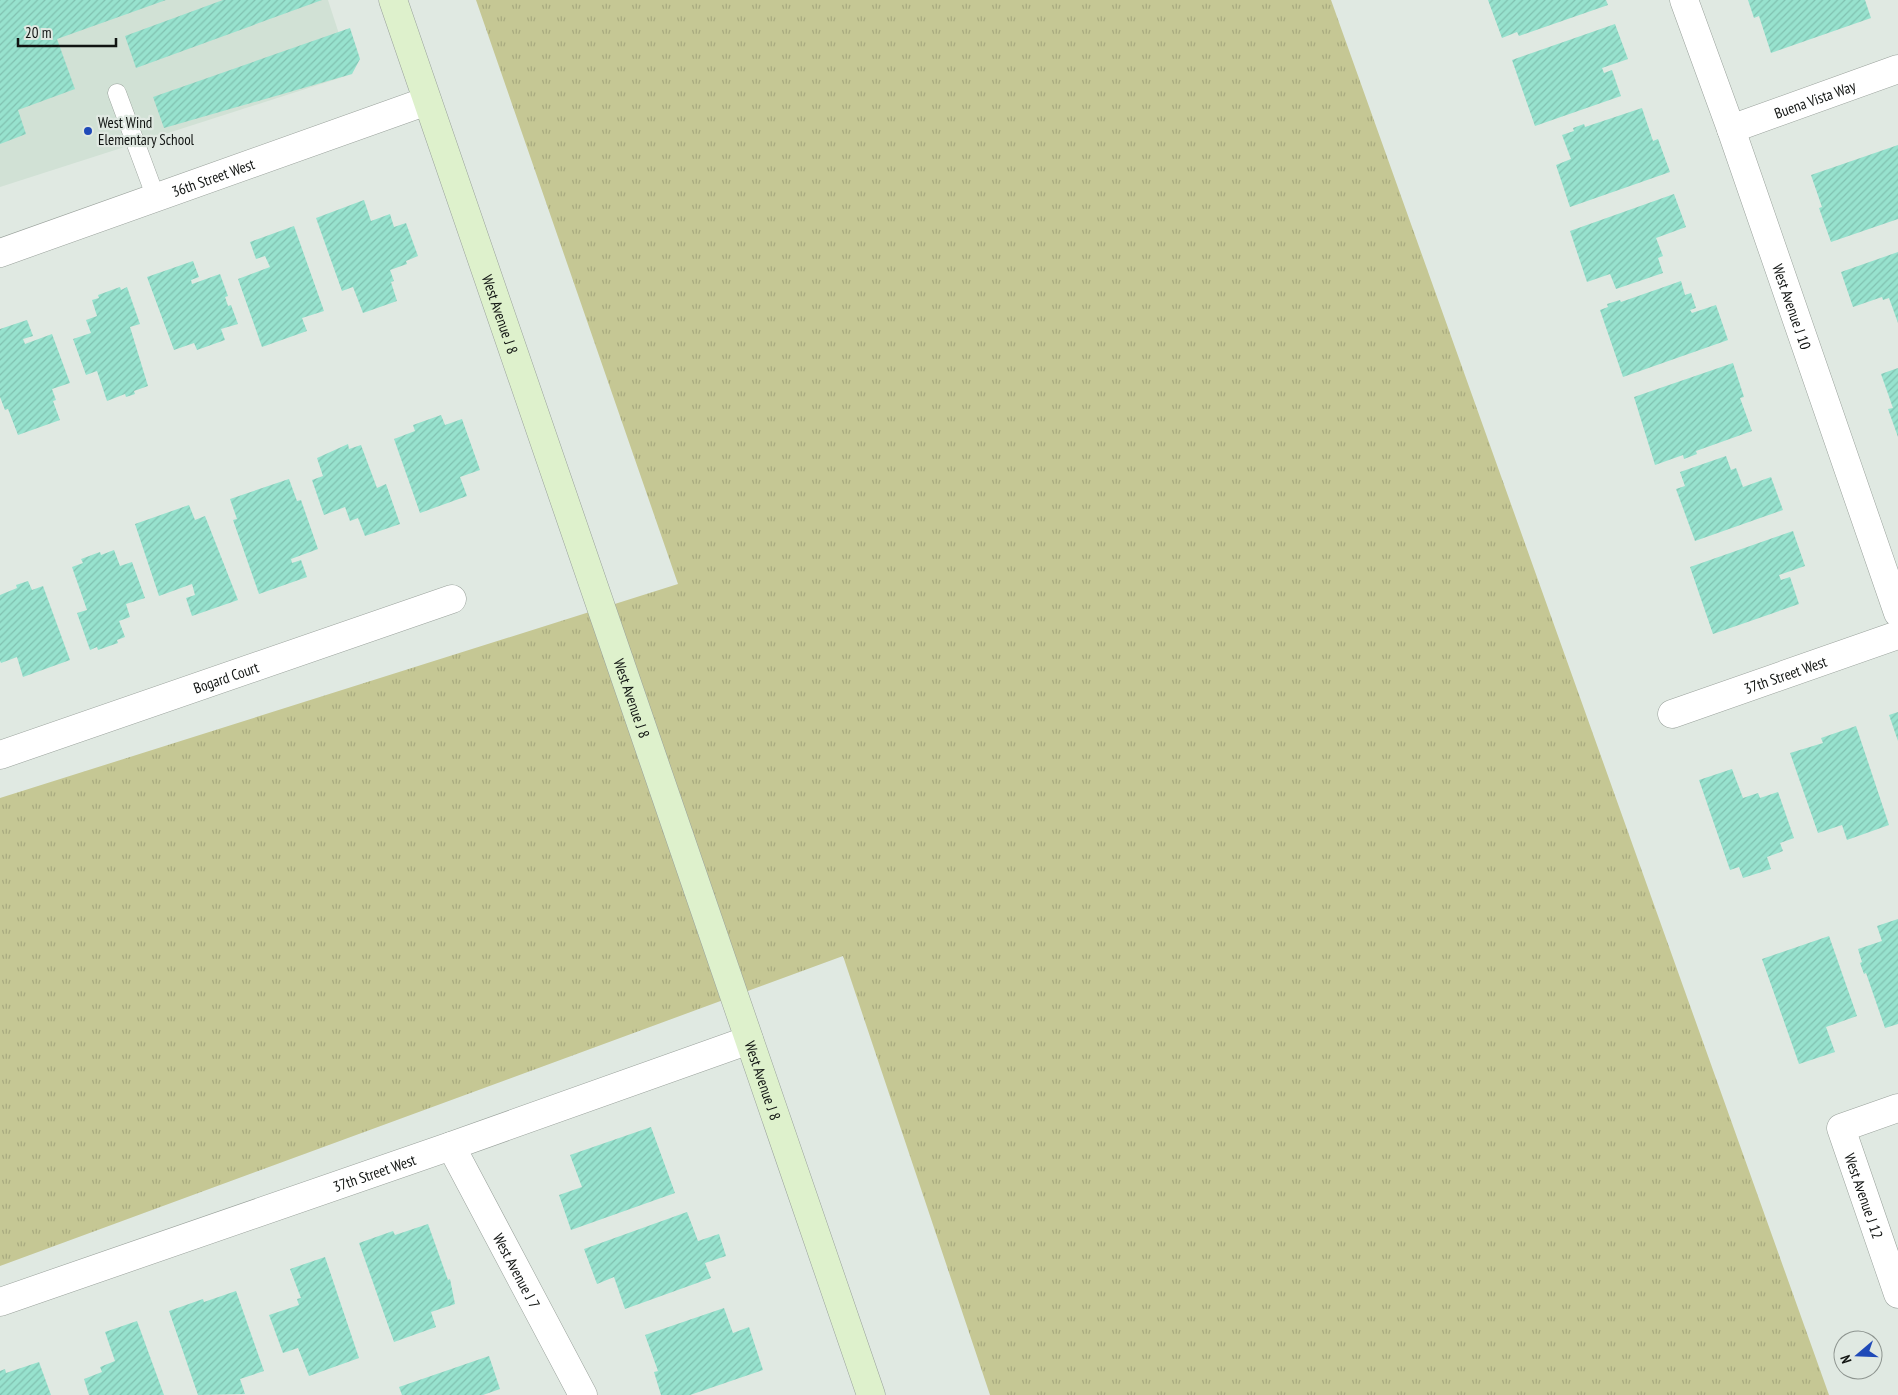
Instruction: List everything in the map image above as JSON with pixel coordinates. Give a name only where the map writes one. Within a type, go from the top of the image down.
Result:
[{"type":"street","name":"West Avenue J 8","points":[[393,0],[871,1395]]},
{"type":"street","name":"West Avenue J 10","points":[[1684,0],[1731,129],[1898,613]]},
{"type":"street","name":"Buena Vista Way","points":[[1731,129],[1898,69]]},
{"type":"street","name":"36th Street West","points":[[0,253],[427,102]]},
{"type":"street","name":"Bogard Court","points":[[0,755],[452,599]]},
{"type":"street","name":"37th Street West","points":[[1672,714],[1898,635]]},
{"type":"street","name":"37th Street West","points":[[0,1302],[451,1146],[749,1040]]},
{"type":"street","name":"West Avenue J 12","points":[[1898,1108],[1841,1128],[1898,1294]]},
{"type":"street","name":"West Avenue J 7","points":[[451,1146],[583,1395]]},
{"type":"lane","points":[[117,93],[156,198]]},
{"type":"shaded area","name":"West Wind Elementary School","points":[[0,0],[328,0],[352,74],[0,187]]},
{"type":"green space","points":[[476,0],[1331,0],[1829,1395],[990,1395],[843,956],[0,1266],[0,798],[678,584]]},
{"type":"building","points":[[0,0],[166,0],[57,39],[75,89],[18,110],[26,134],[0,144]]},
{"type":"building","points":[[223,0],[322,0],[136,68],[125,36]]},
{"type":"building","points":[[1488,0],[1606,0],[1608,5],[1519,36],[1517,32],[1502,38]]},
{"type":"building","points":[[1748,0],[1865,0],[1871,18],[1771,53],[1759,16],[1754,18]]},
{"type":"building","points":[[1615,24],[1628,59],[1602,68],[1604,73],[1612,70],[1621,96],[1535,126],[1512,60]]},
{"type":"building","points":[[350,28],[360,59],[352,74],[164,128],[153,97]]},
{"type":"building","points":[[1642,108],[1653,141],[1658,139],[1670,172],[1570,207],[1556,165],[1571,159],[1562,135],[1574,131],[1573,128],[1584,124],[1585,127]]},
{"type":"building","points":[[1898,145],[1898,219],[1831,242],[1819,208],[1822,207],[1811,175]]},
{"type":"building","points":[[1674,194],[1686,227],[1656,238],[1663,256],[1658,258],[1663,273],[1616,289],[1610,274],[1587,282],[1570,231]]},
{"type":"building","points":[[364,200],[371,221],[390,214],[394,227],[406,223],[418,256],[406,261],[407,264],[390,270],[394,281],[391,282],[397,301],[363,313],[353,287],[342,291],[316,218]]},
{"type":"building","points":[[294,226],[324,311],[302,318],[307,331],[262,347],[238,279],[270,267],[265,256],[256,259],[250,242]]},
{"type":"building","points":[[1898,252],[1898,323],[1889,298],[1883,300],[1882,297],[1853,307],[1841,272]]},
{"type":"building","points":[[193,261],[199,277],[191,280],[192,284],[220,274],[228,296],[225,297],[228,306],[231,305],[238,324],[221,329],[225,340],[197,350],[194,343],[174,350],[147,277]]},
{"type":"building","points":[[1681,281],[1685,295],[1691,293],[1696,308],[1690,310],[1692,313],[1716,305],[1728,340],[1623,377],[1600,310],[1608,307],[1607,304],[1620,300],[1621,302]]},
{"type":"building","points":[[120,287],[121,290],[127,287],[140,324],[130,327],[148,386],[134,391],[135,394],[126,397],[125,394],[107,401],[97,371],[86,375],[73,339],[91,333],[86,320],[97,316],[92,300],[99,298],[98,295]]},
{"type":"building","points":[[27,320],[33,336],[23,339],[25,344],[52,334],[70,383],[52,389],[56,400],[53,401],[60,420],[18,435],[8,409],[5,410],[0,397],[0,329]]},
{"type":"building","points":[[1733,363],[1744,397],[1740,398],[1752,431],[1696,451],[1697,454],[1684,459],[1683,455],[1655,465],[1634,397]]},
{"type":"building","points":[[1898,368],[1898,437],[1888,409],[1893,408],[1881,374]]},
{"type":"building","points":[[441,415],[445,425],[462,419],[480,470],[460,477],[467,496],[420,513],[394,439],[415,431],[413,425]]},
{"type":"building","points":[[348,444],[349,449],[361,445],[377,488],[386,484],[400,524],[365,536],[358,518],[350,521],[345,507],[324,515],[312,480],[323,476],[317,458]]},
{"type":"building","points":[[1726,456],[1731,470],[1736,468],[1743,487],[1771,477],[1783,510],[1695,541],[1676,489],[1685,486],[1680,472]]},
{"type":"building","points":[[289,479],[297,501],[301,500],[318,549],[291,559],[292,563],[301,560],[307,577],[259,594],[233,520],[237,519],[230,499]]},
{"type":"building","points":[[189,505],[195,520],[205,516],[238,600],[192,616],[186,598],[195,595],[192,584],[159,596],[135,524]]},
{"type":"building","points":[[1793,531],[1805,566],[1779,575],[1781,580],[1790,577],[1799,604],[1713,634],[1690,567]]},
{"type":"building","points":[[114,550],[120,566],[132,562],[145,598],[126,604],[130,617],[119,621],[125,637],[117,640],[118,643],[98,650],[97,647],[90,650],[77,613],[87,610],[72,567],[83,563],[81,559],[100,552],[101,555]]},
{"type":"building","points":[[28,581],[32,590],[43,586],[70,660],[23,677],[17,657],[1,663],[0,661],[0,595],[17,588],[16,585]]},
{"type":"building","points":[[1898,712],[1898,741],[1889,715]]},
{"type":"building","points":[[1856,726],[1889,825],[1847,840],[1842,825],[1818,833],[1790,753],[1823,743],[1821,738]]},
{"type":"building","points":[[1732,769],[1743,798],[1758,793],[1760,798],[1778,792],[1794,838],[1780,843],[1783,851],[1767,857],[1771,869],[1743,878],[1739,867],[1730,870],[1699,780]]},
{"type":"building","points":[[1898,919],[1898,1024],[1885,1028],[1866,973],[1864,974],[1860,963],[1862,962],[1858,949],[1882,941],[1877,926]]},
{"type":"building","points":[[1829,936],[1857,1016],[1826,1027],[1835,1052],[1799,1064],[1762,959]]},
{"type":"building","points":[[651,1127],[675,1193],[571,1230],[559,1195],[582,1187],[570,1155]]},
{"type":"building","points":[[687,1212],[698,1241],[719,1234],[726,1256],[705,1263],[711,1278],[625,1309],[614,1277],[597,1284],[584,1249]]},
{"type":"building","points":[[428,1224],[448,1280],[450,1279],[455,1304],[431,1312],[436,1327],[394,1342],[359,1243],[393,1231],[395,1235]]},
{"type":"building","points":[[325,1257],[359,1358],[309,1376],[298,1348],[283,1353],[269,1315],[299,1305],[297,1299],[301,1298],[290,1269]]},
{"type":"building","points":[[236,1291],[264,1371],[240,1379],[245,1394],[198,1395],[169,1311],[203,1299],[204,1302]]},
{"type":"building","points":[[724,1308],[733,1333],[749,1327],[763,1370],[690,1395],[661,1395],[654,1372],[658,1371],[645,1335]]},
{"type":"building","points":[[137,1321],[164,1395],[89,1395],[84,1379],[102,1372],[100,1367],[115,1361],[105,1332]]},
{"type":"building","points":[[489,1356],[500,1389],[483,1395],[402,1395],[399,1387]]},
{"type":"building","points":[[39,1362],[51,1395],[0,1395],[0,1371],[5,1369],[6,1373]]},
{"type":"place","name":"West Wind Elementary School","points":[[88,131]]}]
